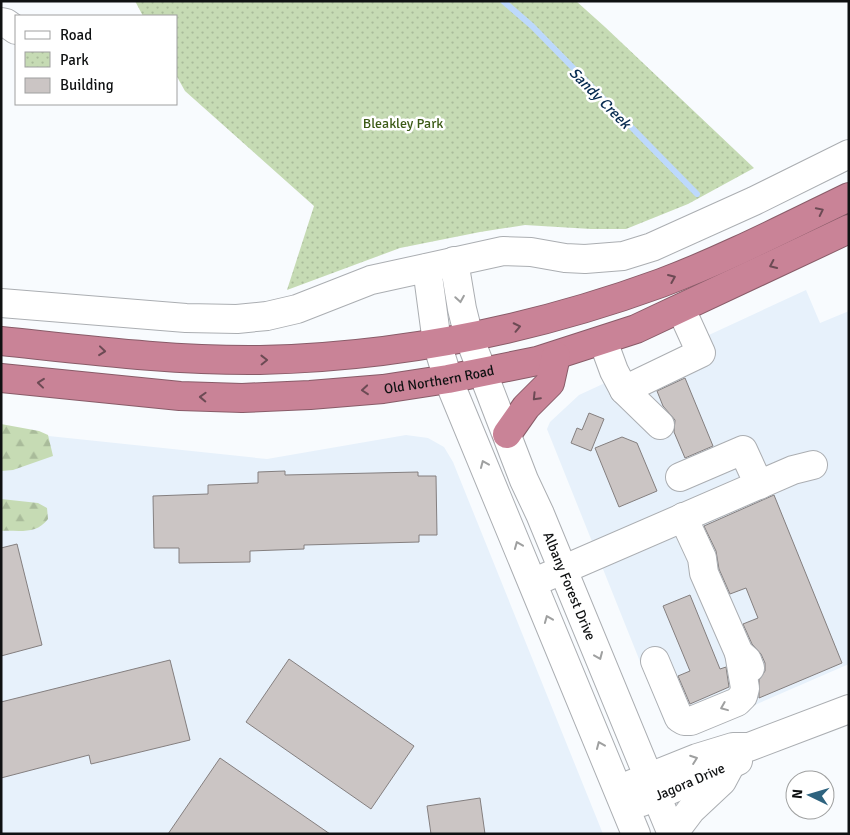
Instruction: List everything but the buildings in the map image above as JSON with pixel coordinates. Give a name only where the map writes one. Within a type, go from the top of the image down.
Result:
[{"type":"highway","points":[[1,341],[149,356],[257,360],[298,359],[384,351],[437,343],[526,325],[575,312],[662,282],[749,246],[849,197]]},
{"type":"highway","name":"Old Northern Road","points":[[1,378],[180,396],[242,398],[310,396],[383,389],[448,379],[514,367],[556,356],[636,329],[849,229]]},
{"type":"highway","points":[[506,434],[526,407],[550,383],[556,356]]},
{"type":"street","points":[[1,22],[15,29]]},
{"type":"street","points":[[1,303],[186,318],[237,319],[297,310],[371,280],[503,251],[516,250],[584,259],[623,256],[652,247],[754,201],[849,154]]},
{"type":"street","points":[[454,261],[469,337]]},
{"type":"street","points":[[427,268],[437,343],[448,379],[627,811]]},
{"type":"street","points":[[624,390],[701,353],[681,309]]},
{"type":"street","name":"Albany Forest Drive","points":[[469,337],[524,480],[673,834]]},
{"type":"street","points":[[603,341],[614,371],[624,390],[660,425]]},
{"type":"street","points":[[680,477],[743,450],[759,484]]},
{"type":"street","points":[[533,582],[759,484],[793,470],[813,465]]},
{"type":"street","points":[[655,661],[679,718],[684,721],[691,721],[737,702],[743,696],[745,688],[739,653],[704,573],[693,561],[684,517]]},
{"type":"street","points":[[739,653],[747,660],[753,676]]},
{"type":"street","name":"Jagora Drive","points":[[627,811],[653,786],[697,758],[733,747],[740,756],[849,709]]},
{"type":"street","points":[[673,834],[691,810],[722,781],[740,756]]},
{"type":"shaded area","points":[[806,290],[820,323],[849,311],[849,664],[690,733],[677,730],[665,724],[547,429],[550,422],[579,395]]},
{"type":"shaded area","points":[[1,431],[267,459],[406,435],[428,438],[444,447],[453,462],[603,834],[1,834]]},
{"type":"green space","name":"Bleakley Park","points":[[135,1],[576,1],[754,168],[688,204],[626,229],[525,225],[480,232],[400,248],[287,290],[314,206],[185,91],[178,79],[178,15],[142,15]]},
{"type":"green space","points":[[1,424],[39,431],[48,435],[53,456],[13,470],[1,471]]},
{"type":"green space","points":[[1,499],[38,503],[47,508],[48,519],[33,530],[1,531]]},
{"type":"waterway","name":"Sandy Creek","points":[[503,1],[532,26],[697,194]]}]
